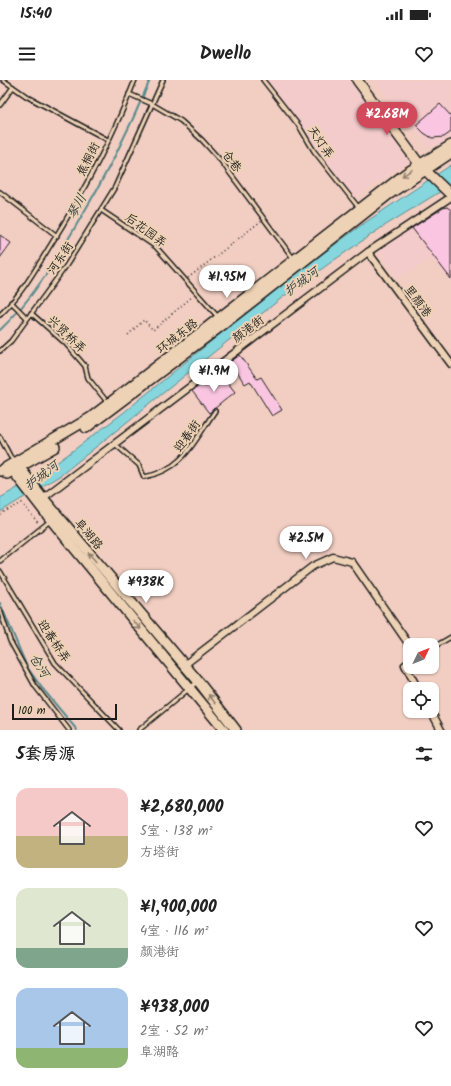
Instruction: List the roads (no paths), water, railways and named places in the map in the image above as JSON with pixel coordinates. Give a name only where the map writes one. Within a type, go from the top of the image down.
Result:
[{"type":"main road","points":[[357,80],[425,166],[451,195]]},
{"type":"main road","points":[[364,80],[425,166]]},
{"type":"main road","name":"环城东路","points":[[14,465],[97,421],[110,406],[222,321],[296,261],[362,212],[388,195],[451,145]]},
{"type":"main road","name":"环城东路","points":[[425,166],[451,153]]},
{"type":"main road","points":[[0,471],[14,465]]},
{"type":"main road","points":[[0,477],[14,465]]},
{"type":"main road","name":"阜湖路","points":[[14,465],[23,479],[224,730]]},
{"type":"main road","name":"阜湖路","points":[[54,518],[198,681],[236,730]]},
{"type":"street","name":"颜港街","points":[[38,496],[115,444],[368,252],[451,195]]},
{"type":"street","name":"里颜港","points":[[368,252],[451,364]]},
{"type":"street","points":[[184,665],[313,566],[333,557],[352,562],[404,638]]},
{"type":"street","points":[[435,718],[441,730]]},
{"type":"lane","points":[[3,80],[108,140]]},
{"type":"lane","name":"焦桐街","points":[[0,315],[30,280],[57,236],[108,140],[135,80]]},
{"type":"lane","name":"河东街","points":[[0,351],[11,341],[66,266],[115,187],[163,80]]},
{"type":"lane","name":"天灯弄","points":[[263,80],[299,126],[314,151],[362,212]]},
{"type":"lane","points":[[0,105],[13,87]]},
{"type":"lane","name":"仓巷","points":[[130,94],[152,104],[181,121],[202,140],[221,161],[296,261]]},
{"type":"lane","points":[[0,192],[57,236]]},
{"type":"lane","name":"后花园弄","points":[[101,210],[156,247],[222,321]]},
{"type":"lane","points":[[11,302],[28,318]]},
{"type":"lane","name":"兴贤桥弄","points":[[31,313],[66,344],[86,366],[88,378],[110,406]]},
{"type":"lane","name":"迎春街","points":[[115,444],[139,465],[144,476],[156,474],[175,465],[186,455],[215,411]]},
{"type":"lane","points":[[0,436],[14,465]]},
{"type":"lane","points":[[0,561],[54,518]]},
{"type":"lane","name":"迎春桥弄","points":[[0,571],[55,663],[119,730]]},
{"type":"lane","points":[[0,610],[10,641],[34,686],[69,730]]},
{"type":"lane","points":[[439,644],[451,637]]},
{"type":"lane","points":[[139,730],[198,681]]},
{"type":"water","name":"护城河","points":[[451,165],[451,185],[381,228],[330,263],[279,300],[61,475],[0,512],[0,498],[43,473],[123,413],[279,286],[360,226]]},
{"type":"waterway","name":"琴川","points":[[0,330],[33,293],[69,238],[116,154],[150,80]]},
{"type":"waterway","name":"仓河","points":[[0,603],[27,667],[42,688],[77,730]]}]
